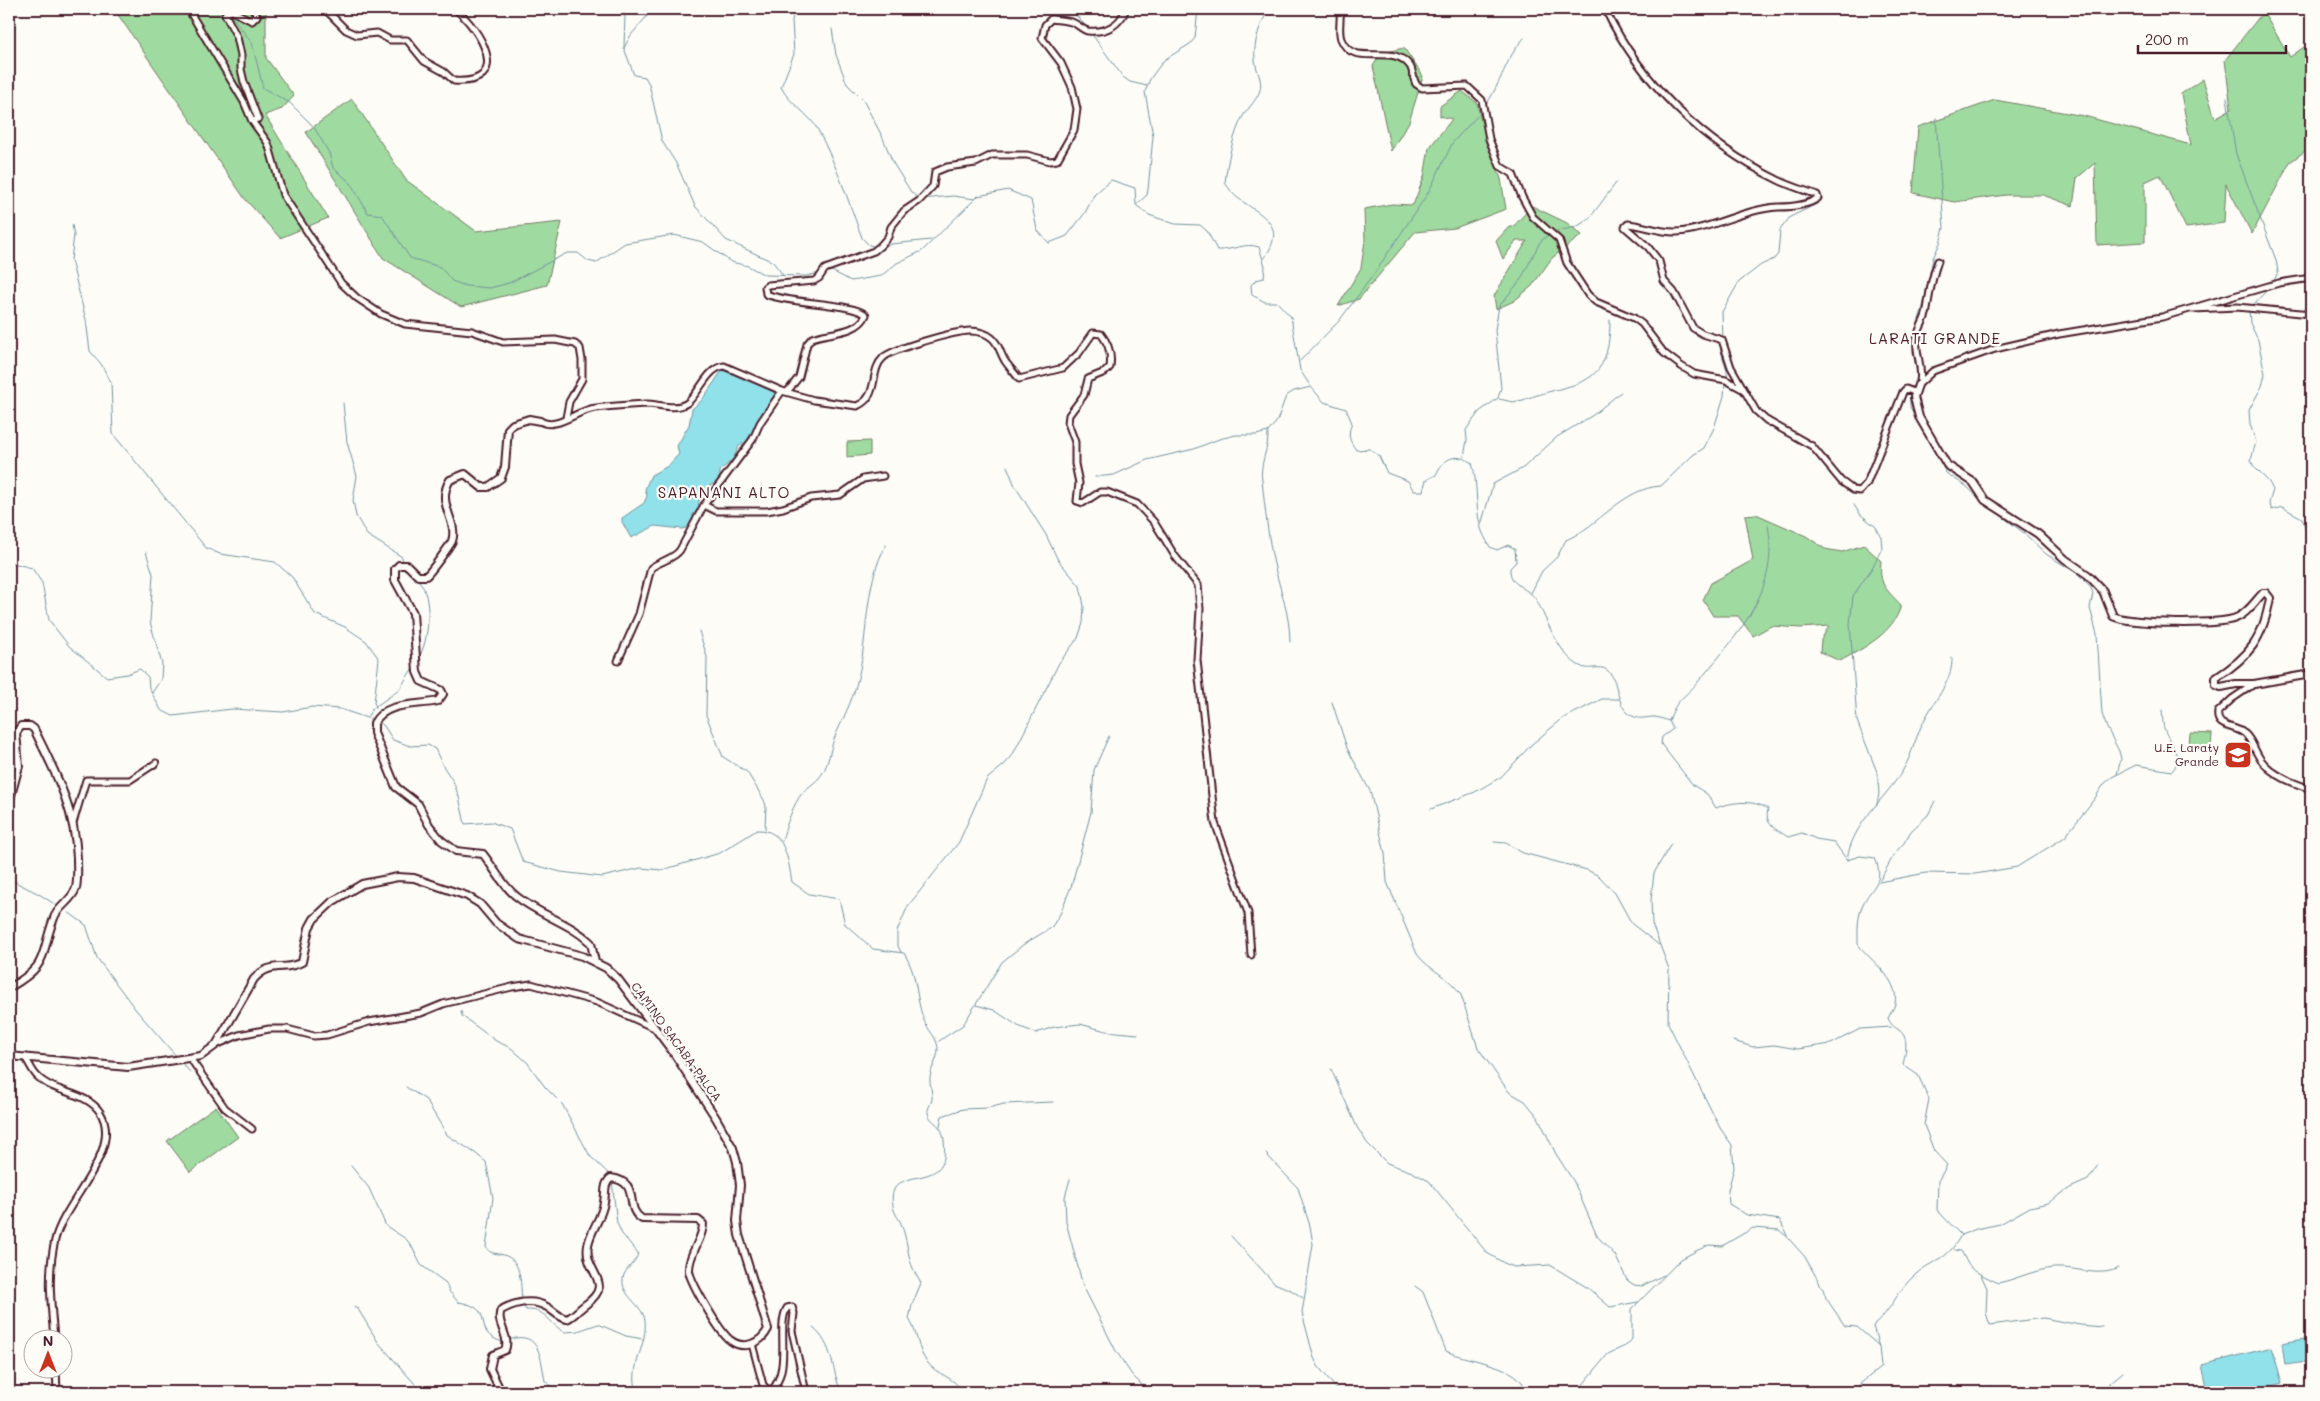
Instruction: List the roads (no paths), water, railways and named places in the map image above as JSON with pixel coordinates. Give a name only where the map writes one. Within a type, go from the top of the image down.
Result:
[{"type":"street","points":[[188,9],[244,102],[252,120],[268,143],[283,195],[341,283],[357,298],[380,314],[404,324],[472,331],[503,342],[555,340],[570,342],[578,346],[582,360],[582,380],[569,402],[566,418]]},
{"type":"street","points":[[252,120],[258,119],[258,116],[240,70],[242,54],[225,14],[232,11],[252,22],[257,16],[253,9]]},
{"type":"street","points":[[325,9],[346,30],[358,35],[377,34],[390,40],[407,40],[430,66],[444,72],[454,82],[465,82],[480,76],[488,66],[489,60],[484,45],[455,9]]},
{"type":"street","points":[[618,661],[639,614],[651,568],[664,560],[676,556],[704,505],[753,439],[760,423],[799,377],[808,344],[812,338],[831,335],[861,324],[866,316],[852,308],[812,304],[773,297],[766,294],[765,287],[768,285],[814,281],[819,278],[825,268],[874,251],[888,237],[891,227],[904,212],[919,201],[933,186],[935,172],[948,167],[976,163],[992,155],[1027,155],[1050,161],[1057,160],[1074,130],[1077,109],[1072,87],[1061,63],[1042,38],[1045,25],[1051,19],[1072,22],[1087,31],[1101,31],[1120,22],[1126,9]]},
{"type":"street","points":[[1337,9],[1340,12],[1341,40],[1348,51],[1367,56],[1377,54],[1396,57],[1410,65],[1416,84],[1422,88],[1467,86],[1482,100],[1489,139],[1500,166],[1513,174],[1533,216],[1558,240],[1566,263],[1588,295],[1596,302],[1634,318],[1642,324],[1664,353],[1694,374],[1726,380],[1745,390]]},
{"type":"street","points":[[1606,9],[1646,72],[1680,114],[1753,167],[1779,181],[1816,195],[1818,198],[1795,207],[1777,207],[1737,215],[1690,230],[1675,232],[1628,224],[1625,227],[1648,247],[1659,261],[1664,280],[1674,292],[1693,328],[1703,334],[1719,337],[1723,342],[1731,367],[1756,412],[1766,420],[1812,446],[1840,480],[1856,491],[1864,489],[1867,483],[1903,392],[1906,389],[1914,392]]},
{"type":"street","points":[[1938,261],[1929,288],[1927,311],[1917,340],[1917,350],[1922,371],[1914,392],[1924,427],[1947,465],[1973,482],[1985,500],[2038,534],[2065,559],[2088,575],[2103,592],[2113,616],[2120,619],[2221,622],[2237,618],[2247,611],[2263,593],[2268,594],[2270,598],[2265,622],[2258,640],[2238,662],[2216,678],[2215,682],[2221,687],[2236,684],[2254,684],[2311,674]]},
{"type":"street","points":[[1919,383],[1933,371],[1995,349],[2059,334],[2090,331],[2162,317],[2279,283],[2311,278]]},
{"type":"street","points":[[2190,309],[2237,307],[2311,314]]},
{"type":"street","points":[[595,962],[591,943],[564,923],[517,897],[504,885],[483,854],[456,852],[446,845],[429,825],[418,804],[396,787],[374,733],[374,723],[384,712],[404,705],[438,702],[443,694],[441,690],[421,681],[417,672],[413,613],[395,580],[396,569],[399,565],[408,565],[418,576],[426,576],[452,542],[453,532],[444,500],[450,480],[465,474],[481,487],[494,484],[500,478],[505,467],[508,429],[518,422],[529,419],[540,421],[547,425],[554,425],[566,418],[595,408],[646,404],[683,405],[694,396],[715,369],[724,366],[785,392],[814,400],[857,406],[868,397],[876,379],[877,366],[888,353],[958,332],[983,332],[992,337],[1019,379],[1063,368],[1079,353],[1093,333],[1100,334],[1107,342],[1110,351],[1110,367],[1105,372],[1088,379],[1084,395],[1069,415],[1068,427],[1075,442],[1075,464],[1079,483],[1077,500],[1083,503],[1100,492],[1107,492],[1136,504],[1154,522],[1175,556],[1198,585],[1200,609],[1197,660],[1214,815],[1222,845],[1248,913],[1251,955]]},
{"type":"street","points":[[704,505],[716,512],[767,511],[783,508],[811,498],[840,495],[863,479],[883,476]]},
{"type":"street","points":[[2254,684],[2232,699],[2218,712],[2219,721],[2222,725],[2245,733],[2262,761],[2275,774],[2311,789]]},
{"type":"street","points":[[9,803],[18,766],[16,733],[21,726],[30,726],[34,729],[54,768],[69,804],[77,852],[76,889],[54,916],[40,965],[25,979],[9,988]]},
{"type":"street","points":[[73,823],[86,780],[130,780],[156,764]]},
{"type":"street","name":"CAMINO SACABA-PALCA","points":[[9,1056],[128,1067],[200,1056],[216,1045],[258,975],[272,967],[294,965],[302,962],[305,938],[314,919],[332,902],[362,884],[398,877],[414,878],[467,896],[480,904],[496,923],[519,939],[582,956],[606,968],[618,979],[652,1027],[673,1052],[716,1118],[733,1148],[737,1162],[740,1185],[739,1235],[768,1329],[765,1336],[752,1344]]},
{"type":"street","points":[[216,1045],[239,1035],[269,1029],[287,1029],[314,1036],[326,1035],[369,1022],[421,1013],[443,1004],[531,984],[597,1002],[635,1017],[652,1027]]},
{"type":"street","points":[[25,1057],[37,1076],[51,1086],[83,1098],[94,1106],[104,1120],[106,1134],[98,1161],[62,1218],[55,1240],[48,1276],[53,1328]]},
{"type":"street","points":[[190,1058],[225,1108],[252,1129]]},
{"type":"street","points":[[501,1392],[490,1368],[493,1355],[505,1350],[507,1344],[499,1314],[501,1310],[522,1302],[540,1304],[560,1318],[566,1319],[598,1294],[600,1288],[589,1261],[588,1246],[592,1234],[601,1219],[605,1186],[611,1178],[626,1183],[632,1192],[633,1209],[637,1216],[642,1219],[698,1220],[702,1224],[703,1231],[694,1248],[689,1269],[692,1284],[727,1338],[737,1344],[752,1344],[764,1385],[768,1390],[772,1390],[776,1385],[783,1356],[783,1316],[787,1308],[792,1307],[794,1313],[792,1331],[802,1366],[806,1392]]},
{"type":"street","points":[[56,1378],[57,1392]]},
{"type":"water","points":[[723,369],[766,386],[775,394],[746,442],[739,446],[734,458],[720,471],[720,480],[700,491],[698,510],[693,514],[693,521],[690,527],[682,529],[655,526],[631,538],[622,522],[622,518],[644,503],[647,496],[645,489],[651,475],[668,466],[679,454],[677,446],[689,425],[692,409],[702,400]]},
{"type":"water","points":[[2304,1339],[2307,1362],[2285,1365],[2282,1343]]},
{"type":"water","points":[[2272,1347],[2282,1383],[2247,1392],[2208,1392],[2202,1365]]},
{"type":"waterway","points":[[620,9],[625,14],[624,48],[634,75],[645,77],[649,84],[662,141],[677,165],[695,206],[726,240],[773,262],[783,275]]},
{"type":"waterway","points":[[624,48],[631,35],[653,9]]},
{"type":"waterway","points":[[795,9],[792,20],[794,54],[781,87],[789,99],[809,118],[818,130],[825,143],[862,238],[869,245],[877,247]]},
{"type":"waterway","points":[[1065,9],[1076,15],[1089,30]]},
{"type":"waterway","points":[[1137,204],[1147,195],[1153,136],[1145,92],[1150,79],[1164,60],[1190,44],[1195,38],[1198,9]]},
{"type":"waterway","points":[[1264,259],[1271,247],[1274,237],[1273,229],[1264,216],[1236,197],[1225,183],[1236,131],[1243,116],[1259,94],[1261,83],[1255,60],[1255,47],[1260,27],[1269,9]]},
{"type":"waterway","points":[[230,14],[252,43],[263,88],[290,103],[314,127],[329,153],[333,168],[350,182],[368,213],[382,215],[410,258],[440,267],[452,281],[466,286],[490,288],[509,283],[567,253],[578,253],[588,261],[596,263],[625,243],[674,235],[703,242],[731,262],[748,266],[765,275],[806,276],[820,273]]},
{"type":"waterway","points":[[832,29],[836,55],[847,84],[863,100],[883,138],[893,163],[911,192],[918,198]]},
{"type":"waterway","points":[[1091,33],[1123,77],[1130,82],[1147,86]]},
{"type":"waterway","points":[[1485,106],[1512,54],[1524,38]]},
{"type":"waterway","points":[[2227,98],[2236,154],[2276,260],[2278,272],[2273,283]]},
{"type":"waterway","points":[[1300,361],[1339,321],[1374,274],[1428,193],[1453,142],[1482,111]]},
{"type":"waterway","points":[[1911,389],[1918,378],[1913,353],[1913,338],[1923,307],[1933,258],[1944,228],[1936,118]]},
{"type":"waterway","points":[[826,272],[832,271],[851,281],[881,276],[897,263],[922,251],[978,196],[1008,190],[1031,200],[1037,230],[1049,243],[1067,236],[1085,213],[1094,195],[1111,180],[1135,188],[1136,205],[1149,215],[1175,224],[1200,225],[1207,231],[1217,250],[1249,245],[1259,247],[1265,266],[1264,278],[1256,280],[1251,285],[1252,295],[1265,302],[1277,302],[1291,317],[1300,370],[1324,402],[1346,409],[1352,423],[1350,437],[1356,450],[1370,449],[1379,456],[1387,473],[1408,481],[1414,491],[1423,491],[1426,480],[1436,475],[1442,464],[1451,458],[1461,458],[1472,463],[1478,517],[1484,536],[1490,547],[1497,550],[1508,545],[1515,549],[1516,562],[1510,568],[1513,579],[1534,596],[1567,656],[1582,667],[1604,668],[1607,670],[1613,677],[1619,699],[1629,714],[1639,718],[1656,717],[1669,721],[1673,729],[1662,737],[1661,744],[1693,785],[1707,794],[1716,808],[1735,803],[1756,804],[1768,809],[1769,823],[1788,837],[1802,833],[1816,839],[1834,842],[1847,860],[1860,856],[1875,858],[1879,873],[1876,883],[1861,909],[1858,924],[1858,944],[1883,971],[1893,986],[1895,1004],[1888,1018],[1891,1024],[1905,1037],[1906,1051],[1903,1065],[1918,1075],[1929,1099],[1924,1125],[1934,1151],[1947,1165],[1938,1181],[1937,1210],[1961,1235],[1945,1256],[1922,1269],[1909,1281],[1884,1315],[1873,1326],[1879,1347],[1881,1367],[1860,1384],[1855,1392]]},
{"type":"waterway","points":[[1553,232],[1576,227],[1589,219],[1616,183]]},
{"type":"waterway","points":[[922,199],[953,196],[975,199]]},
{"type":"waterway","points":[[1723,339],[1722,312],[1739,282],[1761,265],[1774,259],[1778,254],[1780,230],[1790,217],[1817,204]]},
{"type":"waterway","points":[[72,225],[74,235],[71,260],[86,320],[90,351],[101,364],[111,382],[113,434],[206,548],[220,554],[275,562],[292,577],[315,614],[345,627],[366,641],[379,659],[374,703],[376,706]]},
{"type":"waterway","points":[[1464,457],[1467,440],[1466,430],[1479,412],[1498,398],[1501,388],[1495,330],[1499,306],[1520,281],[1540,242],[1549,234]]},
{"type":"waterway","points":[[881,248],[891,244],[931,240]]},
{"type":"waterway","points":[[2251,307],[2269,288]]},
{"type":"waterway","points":[[2249,310],[2250,323],[2258,340],[2265,374],[2262,386],[2249,410],[2250,424],[2256,442],[2251,460],[2254,467],[2269,482],[2273,490],[2269,503],[2272,510],[2282,507],[2302,518],[2311,546]]},
{"type":"waterway","points":[[1499,399],[1513,402],[1523,400],[1586,380],[1596,372],[1604,360],[1608,344],[1610,320]]},
{"type":"waterway","points":[[1721,345],[1728,375],[1727,379]]},
{"type":"waterway","points":[[1531,593],[1542,571],[1557,557],[1566,540],[1578,534],[1635,493],[1647,488],[1661,486],[1693,455],[1704,448],[1714,428],[1724,396],[1725,383]]},
{"type":"waterway","points":[[1095,477],[1114,475],[1147,460],[1194,449],[1219,439],[1236,435],[1256,435],[1268,432],[1277,421],[1286,396],[1294,391],[1311,387]]},
{"type":"waterway","points":[[1481,525],[1493,484],[1523,468],[1557,437],[1593,415],[1621,392]]},
{"type":"waterway","points":[[1910,393],[1910,407],[1928,439]]},
{"type":"waterway","points":[[343,403],[347,442],[357,476],[353,500],[356,516],[367,535],[402,557],[403,562]]},
{"type":"waterway","points":[[1268,433],[1261,474],[1270,543],[1287,612],[1290,642]]},
{"type":"waterway","points":[[1936,453],[1946,473],[1966,486],[1982,501]]},
{"type":"waterway","points":[[901,952],[897,944],[897,931],[908,906],[959,842],[987,779],[1012,756],[1059,663],[1078,638],[1083,623],[1084,606],[1080,586],[1058,560],[1046,535],[1015,486],[1007,466]]},
{"type":"waterway","points":[[1854,505],[1860,514],[1876,527],[1881,537],[1882,548],[1872,568],[1853,596],[1850,623],[1857,721],[1877,772],[1879,793],[1877,805]]},
{"type":"waterway","points":[[1991,508],[2024,533],[2046,554],[2078,574],[2090,586],[2093,593],[2090,608],[2097,634],[2102,714],[2119,751],[2121,759],[2117,774]]},
{"type":"waterway","points":[[1669,721],[1675,707],[1734,638],[1755,606],[1768,570],[1770,548],[1768,525]]},
{"type":"waterway","points":[[782,841],[790,815],[799,797],[818,779],[824,770],[834,739],[852,697],[861,665],[873,578],[886,545]]},
{"type":"waterway","points":[[146,552],[153,574],[150,622],[162,664],[161,679],[152,693]]},
{"type":"waterway","points":[[9,562],[32,568],[42,583],[49,620],[69,646],[107,677],[127,674],[140,669],[148,677],[149,688],[161,710],[173,716],[232,709],[283,712],[312,707],[340,709],[373,720]]},
{"type":"waterway","points":[[405,568],[422,585],[427,602],[427,632],[419,658]]},
{"type":"waterway","points":[[699,631],[707,657],[706,715],[723,757],[747,772],[764,800],[766,806],[765,829]]},
{"type":"waterway","points":[[1847,860],[1850,847],[1862,823],[1903,770],[1923,723],[1947,681],[1952,666],[1952,658]]},
{"type":"waterway","points":[[368,716],[372,709],[399,690],[414,666]]},
{"type":"waterway","points":[[1431,809],[1475,792],[1501,777],[1532,744],[1562,719],[1602,699],[1619,699]]},
{"type":"waterway","points":[[1332,702],[1347,748],[1370,791],[1385,853],[1387,882],[1417,954],[1427,965],[1451,983],[1461,995],[1478,1048],[1509,1092],[1525,1101],[1538,1117],[1556,1154],[1574,1182],[1597,1236],[1615,1255],[1627,1280],[1634,1285],[1642,1286],[1664,1275]]},
{"type":"waterway","points":[[1879,882],[1926,873],[1975,874],[2017,867],[2065,837],[2104,784],[2112,777],[2136,765],[2172,771],[2177,761],[2173,746],[2164,728],[2162,710]]},
{"type":"waterway","points":[[379,722],[393,740],[410,746],[428,745],[435,749],[453,781],[465,824],[491,822],[510,829],[523,862],[561,872],[602,877],[641,868],[662,870],[720,853],[757,830],[767,831],[780,840],[784,848],[792,882],[809,894],[839,899],[845,924],[873,949],[904,953],[912,969],[920,1010],[938,1047],[930,1077],[932,1099],[928,1111],[930,1118],[942,1131],[944,1158],[940,1167],[932,1173],[904,1181],[897,1186],[893,1193],[893,1206],[902,1226],[913,1268],[921,1283],[912,1305],[909,1319],[921,1352],[931,1367],[955,1383],[962,1392]]},
{"type":"waterway","points":[[939,1041],[963,1025],[1002,962],[1024,944],[1051,928],[1060,914],[1072,884],[1091,812],[1094,770],[1109,736]]},
{"type":"waterway","points":[[1880,880],[1895,853],[1911,831],[1928,815],[1935,801]]},
{"type":"waterway","points":[[1494,842],[1506,843],[1523,853],[1587,870],[1599,876],[1615,893],[1632,924],[1659,945]]},
{"type":"waterway","points":[[1671,844],[1654,873],[1651,900],[1652,924],[1669,969],[1668,1023],[1720,1128],[1732,1145],[1734,1168],[1728,1190],[1729,1204],[1747,1215],[1780,1220],[1788,1238]]},
{"type":"waterway","points":[[9,879],[56,905]]},
{"type":"waterway","points":[[68,912],[86,925],[97,958],[136,1010],[177,1057]]},
{"type":"waterway","points":[[976,1005],[994,1010],[1018,1026],[1036,1033],[1054,1027],[1080,1024],[1106,1031],[1138,1034]]},
{"type":"waterway","points":[[461,1011],[462,1016],[496,1041],[511,1048],[527,1062],[545,1087],[562,1104],[590,1156],[610,1175]]},
{"type":"waterway","points":[[1733,1041],[1753,1047],[1774,1045],[1798,1049],[1831,1044],[1860,1029],[1891,1027]]},
{"type":"waterway","points":[[9,1033],[14,1042],[10,1052]]},
{"type":"waterway","points":[[181,1062],[190,1072]]},
{"type":"waterway","points":[[1331,1069],[1357,1127],[1367,1143],[1387,1163],[1412,1172],[1429,1181],[1487,1253],[1514,1267],[1550,1265],[1588,1288],[1610,1307],[1638,1302]]},
{"type":"waterway","points":[[406,1087],[426,1100],[447,1135],[486,1162],[493,1198],[486,1247],[491,1252],[507,1256],[516,1265],[519,1272],[522,1301]]},
{"type":"waterway","points":[[940,1126],[942,1116],[963,1109],[988,1108],[1004,1104],[1053,1102]]},
{"type":"waterway","points":[[1266,1154],[1298,1188],[1310,1226],[1313,1244],[1302,1313],[1314,1358],[1318,1366],[1339,1392]]},
{"type":"waterway","points":[[1961,1235],[1976,1229],[2000,1224],[2030,1207],[2048,1203],[2070,1188],[2088,1180],[2098,1165]]},
{"type":"waterway","points":[[351,1166],[369,1188],[386,1226],[406,1239],[421,1265],[446,1283],[449,1291],[458,1302],[471,1305],[478,1310],[487,1333],[503,1342]]},
{"type":"waterway","points":[[1070,1179],[1065,1197],[1066,1222],[1083,1286],[1116,1351],[1132,1375],[1149,1392]]},
{"type":"waterway","points":[[612,1181],[617,1223],[622,1234],[638,1253],[625,1272],[623,1279],[625,1290],[640,1309],[645,1320],[644,1338],[636,1364],[635,1382],[637,1392]]},
{"type":"waterway","points":[[1577,1392],[1608,1354],[1627,1345],[1632,1339],[1632,1309],[1681,1259],[1709,1245],[1722,1246],[1753,1228],[1779,1230],[1786,1236]]},
{"type":"waterway","points":[[1231,1236],[1274,1283],[1291,1290],[1303,1298]]},
{"type":"waterway","points":[[1789,1239],[1805,1257],[1826,1298],[1845,1326],[1857,1327],[1879,1346]]},
{"type":"waterway","points":[[1954,1250],[1961,1251],[1973,1270],[1998,1283],[2047,1269],[2105,1272],[2118,1268]]},
{"type":"waterway","points":[[1981,1275],[1987,1288],[1986,1313],[1990,1325],[2043,1318],[2102,1327]]},
{"type":"waterway","points":[[1415,1286],[1423,1292],[1446,1351],[1504,1369],[1514,1374],[1522,1382],[1526,1391]]},
{"type":"waterway","points":[[523,1305],[526,1310],[533,1310],[544,1315],[565,1332],[578,1331],[598,1324],[626,1336],[643,1339]]},
{"type":"waterway","points":[[353,1307],[358,1309],[378,1342],[422,1392]]},
{"type":"waterway","points":[[813,1328],[825,1341],[841,1392]]},
{"type":"waterway","points":[[509,1340],[520,1338],[528,1339],[533,1343],[538,1349],[545,1381],[560,1392]]},
{"type":"waterway","points":[[2099,1392],[2123,1372]]},
{"type":"waterway","points":[[1988,1392],[1990,1386]]},
{"type":"waterway","points":[[1498,1392],[1509,1387],[1531,1392]]},
{"type":"place","name":"U.E. Laraty Grande","points":[[2238,755]]},
{"type":"district","name":"LARATI GRANDE","points":[[1935,339]]},
{"type":"district","name":"SAPANANI ALTO","points":[[724,493]]}]
